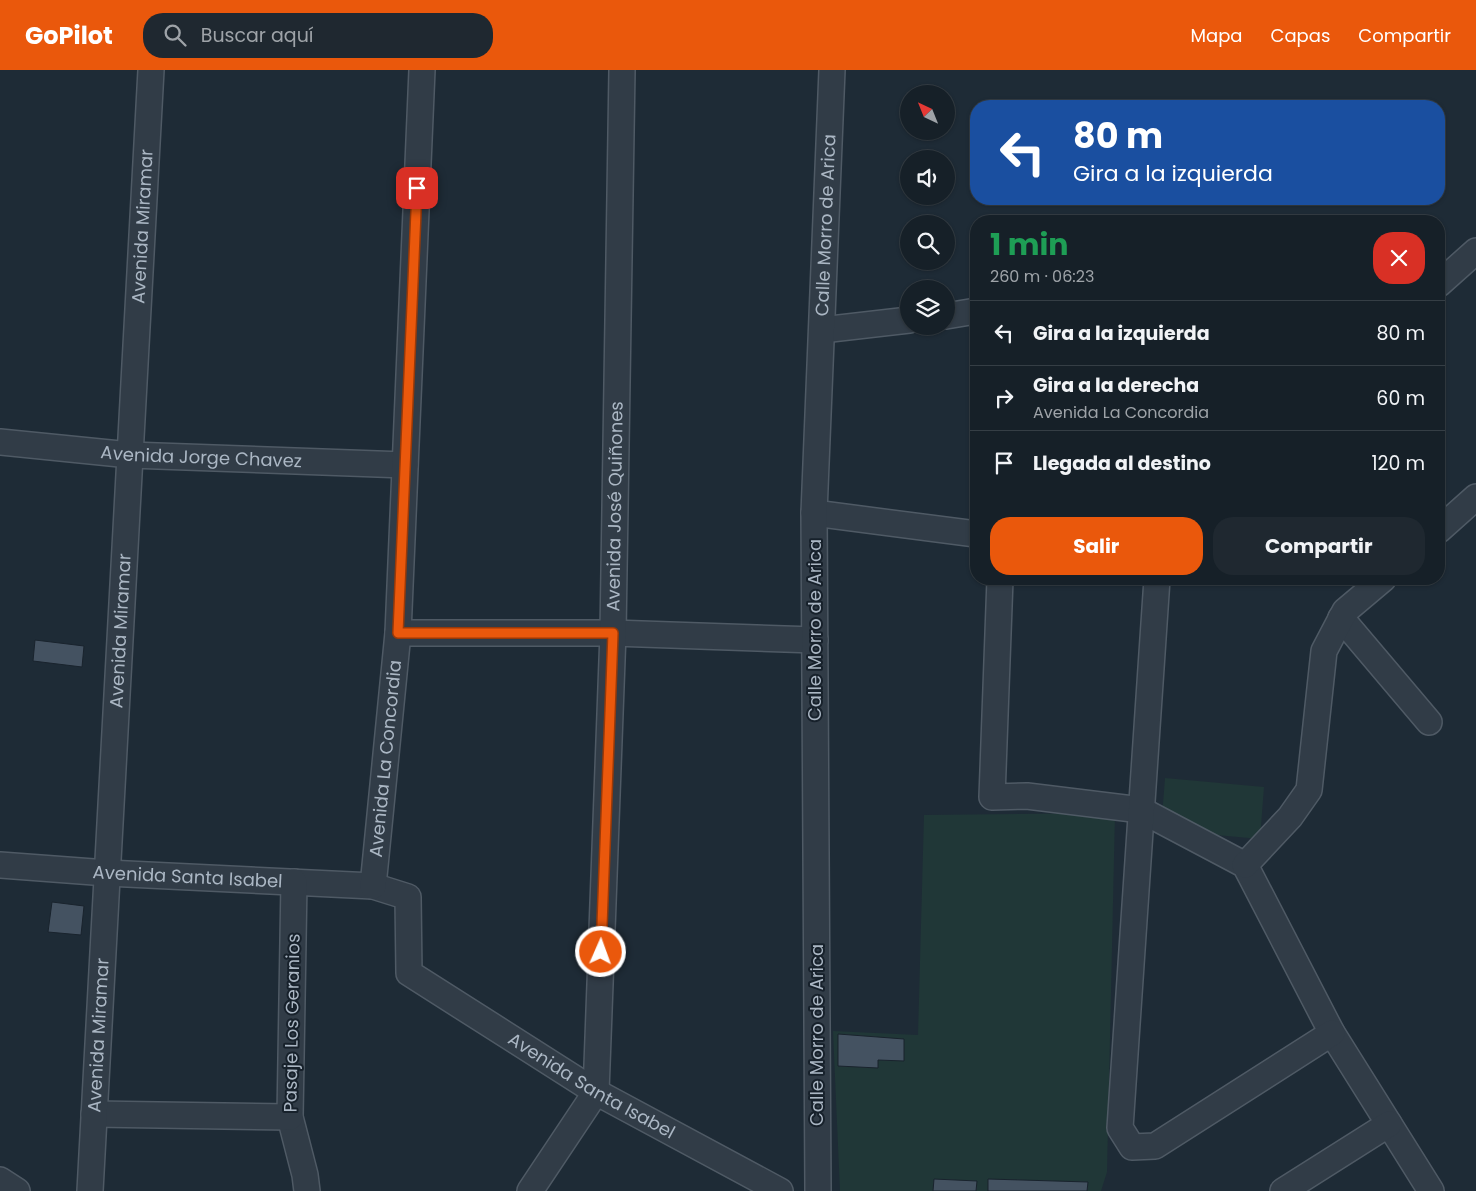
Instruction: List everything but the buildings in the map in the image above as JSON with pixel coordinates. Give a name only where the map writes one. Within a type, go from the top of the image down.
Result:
[{"type":"street","name":"Avenida Miramar","points":[[90,1191],[151,70]]},
{"type":"street","name":"Avenida La Concordia","points":[[373,886],[398,633],[422,70]]},
{"type":"street","name":"Avenida José Quiñones","points":[[596,1092],[613,633],[622,70]]},
{"type":"street","name":"Calle Morro de Arica","points":[[818,1191],[814,513],[832,70]]},
{"type":"street","points":[[1445,279],[1476,251]]},
{"type":"street","points":[[955,315],[970,313]]},
{"type":"street","points":[[822,330],[900,321]]},
{"type":"street","name":"Avenida Jorge Chavez","points":[[0,442],[130,454],[405,465]]},
{"type":"street","points":[[1445,525],[1476,497]]},
{"type":"street","points":[[814,513],[970,533]]},
{"type":"street","points":[[1000,585],[992,796],[1027,796],[1142,810],[1245,865],[1332,1033],[1431,1191]]},
{"type":"street","points":[[1157,585],[1120,1128],[1132,1147],[1155,1146],[1332,1033]]},
{"type":"street","points":[[1245,865],[1290,817],[1309,790],[1324,651],[1345,611],[1376,585]]},
{"type":"street","points":[[1342,618],[1429,722]]},
{"type":"street","points":[[398,633],[613,633],[815,640]]},
{"type":"street","name":"Avenida Santa Isabel","points":[[0,865],[107,873],[373,886],[408,897],[408,973],[596,1092],[780,1191]]},
{"type":"street","name":"Pasaje Los Geranios","points":[[294,882],[290,1117],[307,1191]]},
{"type":"street","points":[[530,1191],[596,1092]]},
{"type":"street","points":[[94,1114],[290,1117]]},
{"type":"street","points":[[1283,1191],[1389,1124]]},
{"type":"street","points":[[0,1180],[17,1191]]},
{"type":"green space","points":[[1165,778],[1264,787],[1260,839],[1161,830]]},
{"type":"green space","points":[[1115,813],[1107,1172],[1101,1191],[840,1191],[833,1031],[918,1035],[924,815]]},
{"type":"route","points":[[417,188],[398,633],[613,633],[601,952]]}]
